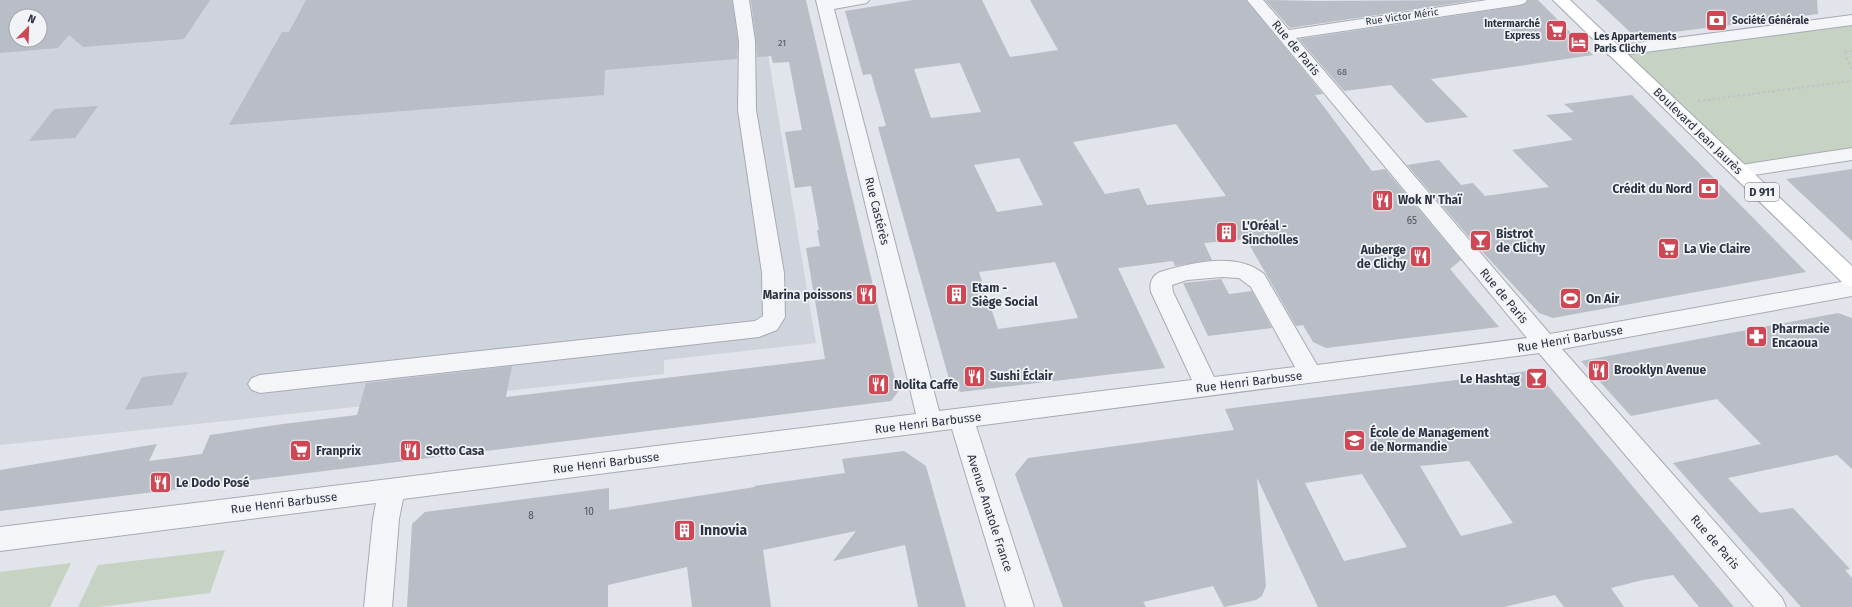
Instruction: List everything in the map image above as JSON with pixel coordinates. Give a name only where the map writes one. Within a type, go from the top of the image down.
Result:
[{"type":"main road","name":"Boulevard Jean Jaurès","points":[[1561,0],[1852,279]]},
{"type":"street","points":[[260,384],[760,329],[769,324],[774,316],[773,273],[751,127],[747,110],[747,41],[741,0]]},
{"type":"street","points":[[824,3],[862,0]]},
{"type":"street","name":"Rue de Paris","points":[[1255,0],[1544,343],[1772,607]]},
{"type":"street","name":"Rue Victor Méric","points":[[1285,35],[1519,0]]},
{"type":"street","name":"Rue Castérès","points":[[824,3],[930,422]]},
{"type":"street","points":[[1614,51],[1852,20]]},
{"type":"street","points":[[1741,171],[1852,154]]},
{"type":"street","points":[[1207,387],[1162,292],[1161,286],[1163,281],[1173,275],[1227,268],[1246,272],[1253,276],[1259,282],[1310,374]]},
{"type":"street","name":"Rue Henri Barbusse","points":[[0,538],[1520,348],[1852,288]]},
{"type":"street","name":"Avenue Anatole France","points":[[961,419],[1020,607]]},
{"type":"street","points":[[378,607],[386,519],[392,489]]},
{"type":"path","points":[[1852,50],[1844,52],[1852,70]]},
{"type":"path","points":[[1672,105],[1852,81]]},
{"type":"shaded area","points":[[0,0],[759,0],[816,343],[664,360],[664,374],[0,445]]},
{"type":"green space","points":[[1852,20],[1852,154],[1741,171],[1614,51]]},
{"type":"green space","points":[[225,550],[210,593],[99,607],[78,607],[98,565]]},
{"type":"green space","points":[[71,563],[50,607],[0,607],[0,572]]},
{"type":"building","points":[[0,0],[210,0],[184,39],[83,47],[69,35],[58,48],[0,53]]},
{"type":"building","points":[[306,0],[732,0],[738,41],[737,59],[605,70],[604,95],[229,125],[282,32],[289,32]]},
{"type":"building","points":[[751,0],[806,0],[898,392],[891,401],[0,511],[0,470],[157,444],[149,461],[202,454],[210,435],[357,415],[366,383],[512,366],[506,397],[825,359],[806,248],[820,246],[817,230],[819,230],[811,186],[795,188],[785,132],[802,130],[789,62],[773,63],[771,56],[757,57]]},
{"type":"building","points":[[913,0],[982,0],[1010,57],[1058,50],[1030,0],[1246,0],[1323,94],[1315,95],[1372,171],[1385,169],[1461,260],[1450,269],[1499,327],[1326,348],[1313,342],[1303,325],[1296,326],[1246,239],[1204,243],[1212,260],[1175,266],[1173,261],[1118,268],[1165,368],[961,392],[951,386],[878,127],[886,126],[871,74],[863,75],[845,11]],"holes":[[[960,63],[981,112],[931,118],[914,69]],[[1176,124],[1226,196],[1147,205],[1139,188],[1105,194],[1073,142]],[[1019,158],[1043,205],[997,212],[974,165]],[[1055,262],[1078,318],[998,329],[979,272]]]},
{"type":"building","points":[[1265,0],[1316,1],[1477,0],[1290,28]]},
{"type":"building","points":[[1528,0],[1538,0],[1593,55],[1431,79],[1468,117],[1426,123],[1391,85],[1344,91],[1299,39],[1519,6],[1525,4]]},
{"type":"building","points":[[1596,0],[1817,0],[1818,14],[1642,36],[1631,33]]},
{"type":"building","points":[[1632,95],[1806,272],[1553,318],[1539,313],[1477,246],[1407,165],[1439,160],[1461,185],[1473,183],[1485,196],[1549,187],[1512,150],[1573,140],[1546,115],[1574,112],[1564,104]]},
{"type":"building","points":[[98,106],[75,138],[29,141],[54,109]]},
{"type":"building","points":[[1852,169],[1852,241],[1786,179]]},
{"type":"building","points":[[1221,279],[1229,294],[1252,291],[1272,328],[1208,336],[1183,283]]},
{"type":"building","points":[[1838,313],[1852,318],[1852,469],[1837,455],[1728,478],[1760,513],[1793,508],[1850,569],[1845,570],[1852,578],[1852,607],[1801,607],[1673,463],[1761,444],[1717,399],[1631,416],[1581,361]]},
{"type":"building","points":[[1527,371],[1540,376],[1734,607],[1699,607],[1673,575],[1643,580],[1611,588],[1624,607],[1564,607],[1555,595],[1504,607],[1318,607],[1257,478],[1266,586],[1262,596],[1256,600],[1224,607],[1213,586],[1143,602],[1146,607],[1063,607],[1015,474],[1028,458],[1234,430],[1225,409]],"holes":[[[1469,461],[1513,523],[1461,536],[1420,466]],[[1362,474],[1407,547],[1344,561],[1305,483]]]},
{"type":"building","points":[[188,372],[172,405],[125,410],[142,377]]},
{"type":"building","points":[[904,451],[926,466],[966,607],[918,607],[905,545],[833,561],[856,531],[763,550],[771,607],[692,607],[687,567],[608,585],[608,607],[407,607],[412,524],[425,512],[609,488],[609,510],[755,487],[754,486],[845,473],[842,459]]},
{"type":"place","name":"Société Générale","points":[[1717,21]]},
{"type":"place","name":"Intermarché Express","points":[[1556,30]]},
{"type":"place","name":"Les Appartements Paris Clichy","points":[[1579,43]]},
{"type":"place","name":"Crédit du Nord","points":[[1708,189]]},
{"type":"place","name":"Wok N' Thaï","points":[[1383,200]]},
{"type":"place","name":"L'Oréal - Sincholles","points":[[1226,233]]},
{"type":"place","name":"Bistrot de Clichy","points":[[1480,241]]},
{"type":"place","name":"La Vie Claire","points":[[1669,249]]},
{"type":"place","name":"Auberge de Clichy","points":[[1421,257]]},
{"type":"place","name":"Marina poissons","points":[[867,295]]},
{"type":"place","name":"Etam - Siège Social","points":[[956,295]]},
{"type":"place","name":"On Air","points":[[1571,299]]},
{"type":"place","name":"Pharmacie Encaoua","points":[[1756,336]]},
{"type":"place","name":"Brooklyn Avenue","points":[[1599,370]]},
{"type":"place","name":"Sushi Éclair","points":[[974,376]]},
{"type":"place","name":"Le Hashtag","points":[[1536,379]]},
{"type":"place","name":"Nolita Caffe","points":[[878,385]]},
{"type":"place","name":"École de Management de Normandie","points":[[1355,440]]},
{"type":"place","name":"Franprix","points":[[301,451]]},
{"type":"place","name":"Sotto Casa","points":[[411,451]]},
{"type":"place","name":"Le Dodo Posé","points":[[161,483]]},
{"type":"place","name":"Innovia","points":[[685,530]]}]
